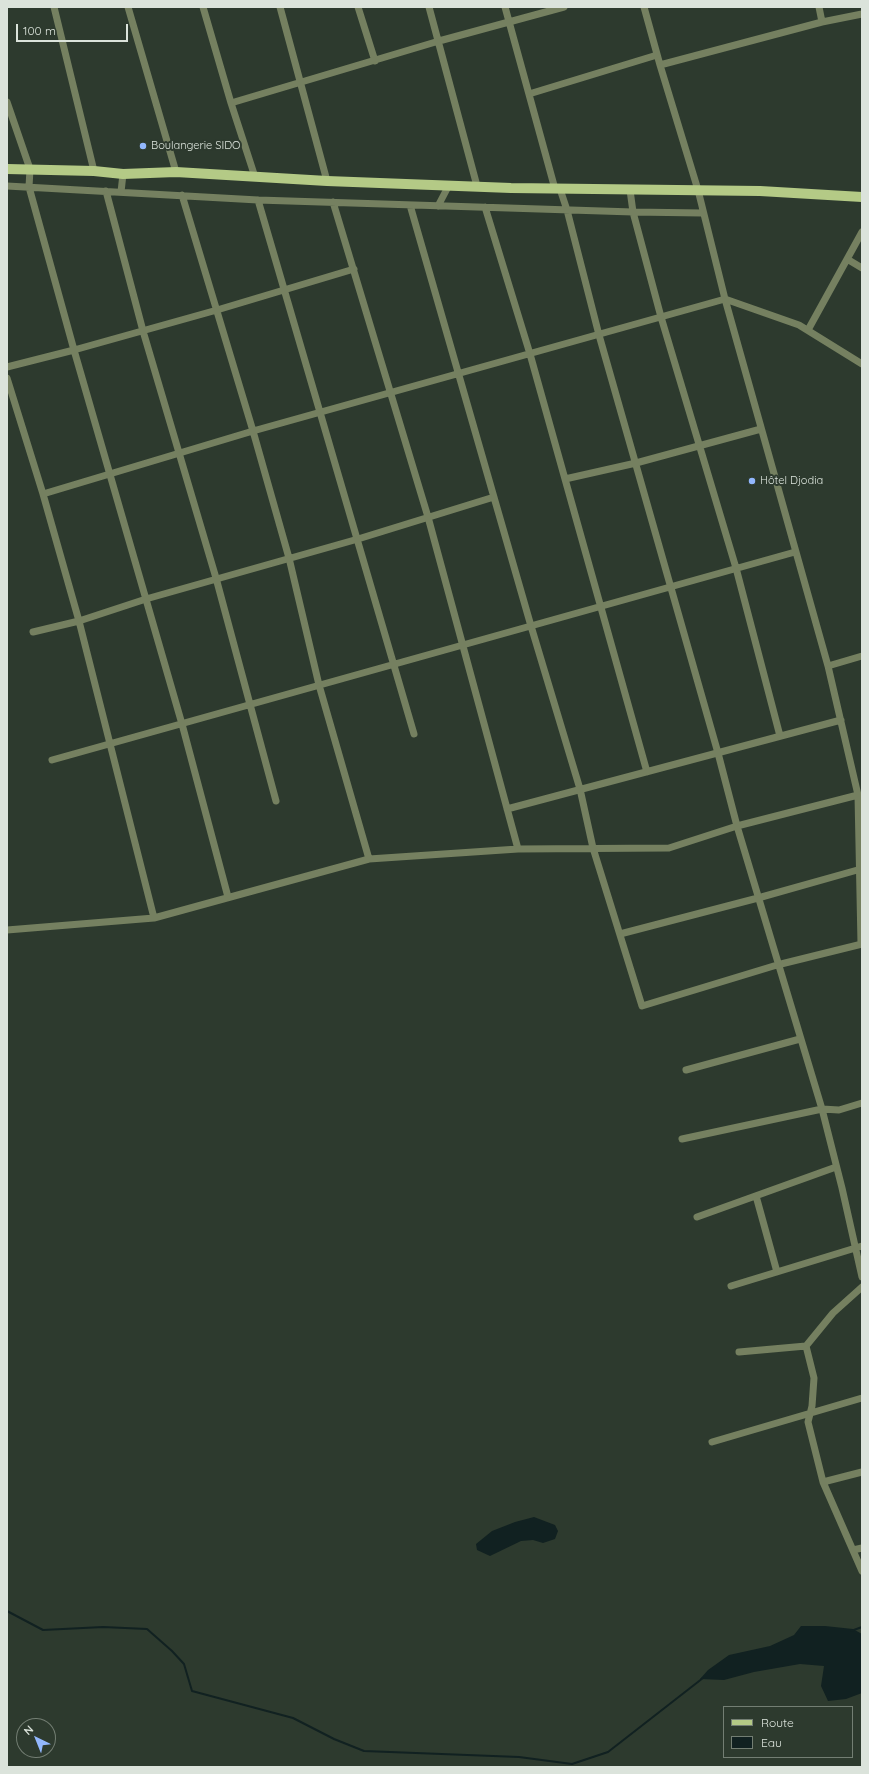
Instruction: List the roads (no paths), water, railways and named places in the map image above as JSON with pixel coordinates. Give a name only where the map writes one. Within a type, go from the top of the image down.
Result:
[{"type":"main road","points":[[7,169],[94,171],[123,174],[176,172],[327,181],[558,189],[760,191],[862,197]]},
{"type":"street","points":[[54,7],[94,171]]},
{"type":"street","points":[[128,7],[176,172]]},
{"type":"street","points":[[203,7],[231,103],[255,177]]},
{"type":"street","points":[[280,7],[327,181]]},
{"type":"street","points":[[358,7],[375,61]]},
{"type":"street","points":[[429,7],[477,186]]},
{"type":"street","points":[[506,7],[529,94],[558,189],[568,210],[599,335],[718,753],[737,826],[777,965],[822,1109],[836,1167],[859,1247],[862,1277]]},
{"type":"street","points":[[231,103],[439,41],[564,7]]},
{"type":"street","points":[[410,205],[531,626],[580,789],[593,848],[642,1006],[777,965],[862,944],[861,805],[828,666],[725,300],[702,213],[698,190],[644,7]]},
{"type":"street","points":[[819,7],[822,22]]},
{"type":"street","points":[[660,65],[822,22],[862,14]]},
{"type":"street","points":[[529,94],[657,55]]},
{"type":"street","points":[[7,102],[30,169],[29,187],[74,350],[182,724],[228,898]]},
{"type":"street","points":[[121,192],[123,174]]},
{"type":"street","points":[[438,206],[449,185]]},
{"type":"street","points":[[7,186],[258,200],[702,213]]},
{"type":"street","points":[[630,190],[633,212],[661,317],[736,568],[780,736]]},
{"type":"street","points":[[106,192],[144,331],[216,578],[276,801]]},
{"type":"street","points":[[182,195],[253,431],[289,558],[319,685],[369,859]]},
{"type":"street","points":[[258,200],[414,734]]},
{"type":"street","points":[[334,202],[428,517],[518,849]]},
{"type":"street","points":[[485,207],[530,354],[647,772]]},
{"type":"street","points":[[808,330],[862,232]]},
{"type":"street","points":[[847,259],[862,268]]},
{"type":"street","points":[[7,367],[144,331],[285,291],[354,269]]},
{"type":"street","points":[[43,494],[253,431],[725,300],[799,325],[862,364]]},
{"type":"street","points":[[7,378],[43,494],[79,621],[154,918]]},
{"type":"street","points":[[565,479],[636,463],[761,429]]},
{"type":"street","points":[[33,632],[79,621],[216,578],[358,539],[494,498]]},
{"type":"street","points":[[52,760],[795,552]]},
{"type":"street","points":[[828,666],[862,656]]},
{"type":"street","points":[[507,809],[841,720]]},
{"type":"street","points":[[7,930],[154,918],[369,859],[518,849],[669,848],[737,826],[858,795]]},
{"type":"street","points":[[620,934],[861,869]]},
{"type":"street","points":[[686,1070],[800,1039]]},
{"type":"street","points":[[682,1139],[822,1109],[839,1110],[862,1103]]},
{"type":"street","points":[[697,1217],[836,1167]]},
{"type":"street","points":[[756,1196],[777,1272]]},
{"type":"street","points":[[731,1286],[859,1247]]},
{"type":"street","points":[[739,1352],[806,1346],[833,1313],[862,1287]]},
{"type":"street","points":[[806,1346],[814,1378],[811,1413],[808,1422],[823,1482],[862,1571]]},
{"type":"street","points":[[712,1442],[862,1398]]},
{"type":"street","points":[[823,1482],[862,1472]]},
{"type":"street","points":[[853,1550],[862,1548]]},
{"type":"water","points":[[534,1517],[555,1525],[558,1531],[555,1539],[543,1543],[533,1540],[521,1541],[490,1556],[477,1550],[476,1544],[492,1531],[515,1522]]},
{"type":"water","points":[[801,1626],[825,1626],[853,1629],[862,1634],[862,1693],[846,1699],[828,1701],[821,1686],[824,1666],[800,1664],[754,1672],[724,1680],[700,1679],[708,1670],[729,1655],[770,1646],[794,1635]]},
{"type":"waterway","points":[[7,1611],[43,1630],[103,1627],[147,1629],[184,1664],[192,1691],[293,1718],[334,1739],[364,1751],[519,1757],[572,1764],[608,1752],[703,1678]]},
{"type":"waterway","points":[[851,1631],[862,1627]]},
{"type":"place","name":"Boulangerie SIDO","points":[[143,146]]},
{"type":"place","name":"Hôtel Djodia","points":[[752,481]]}]
